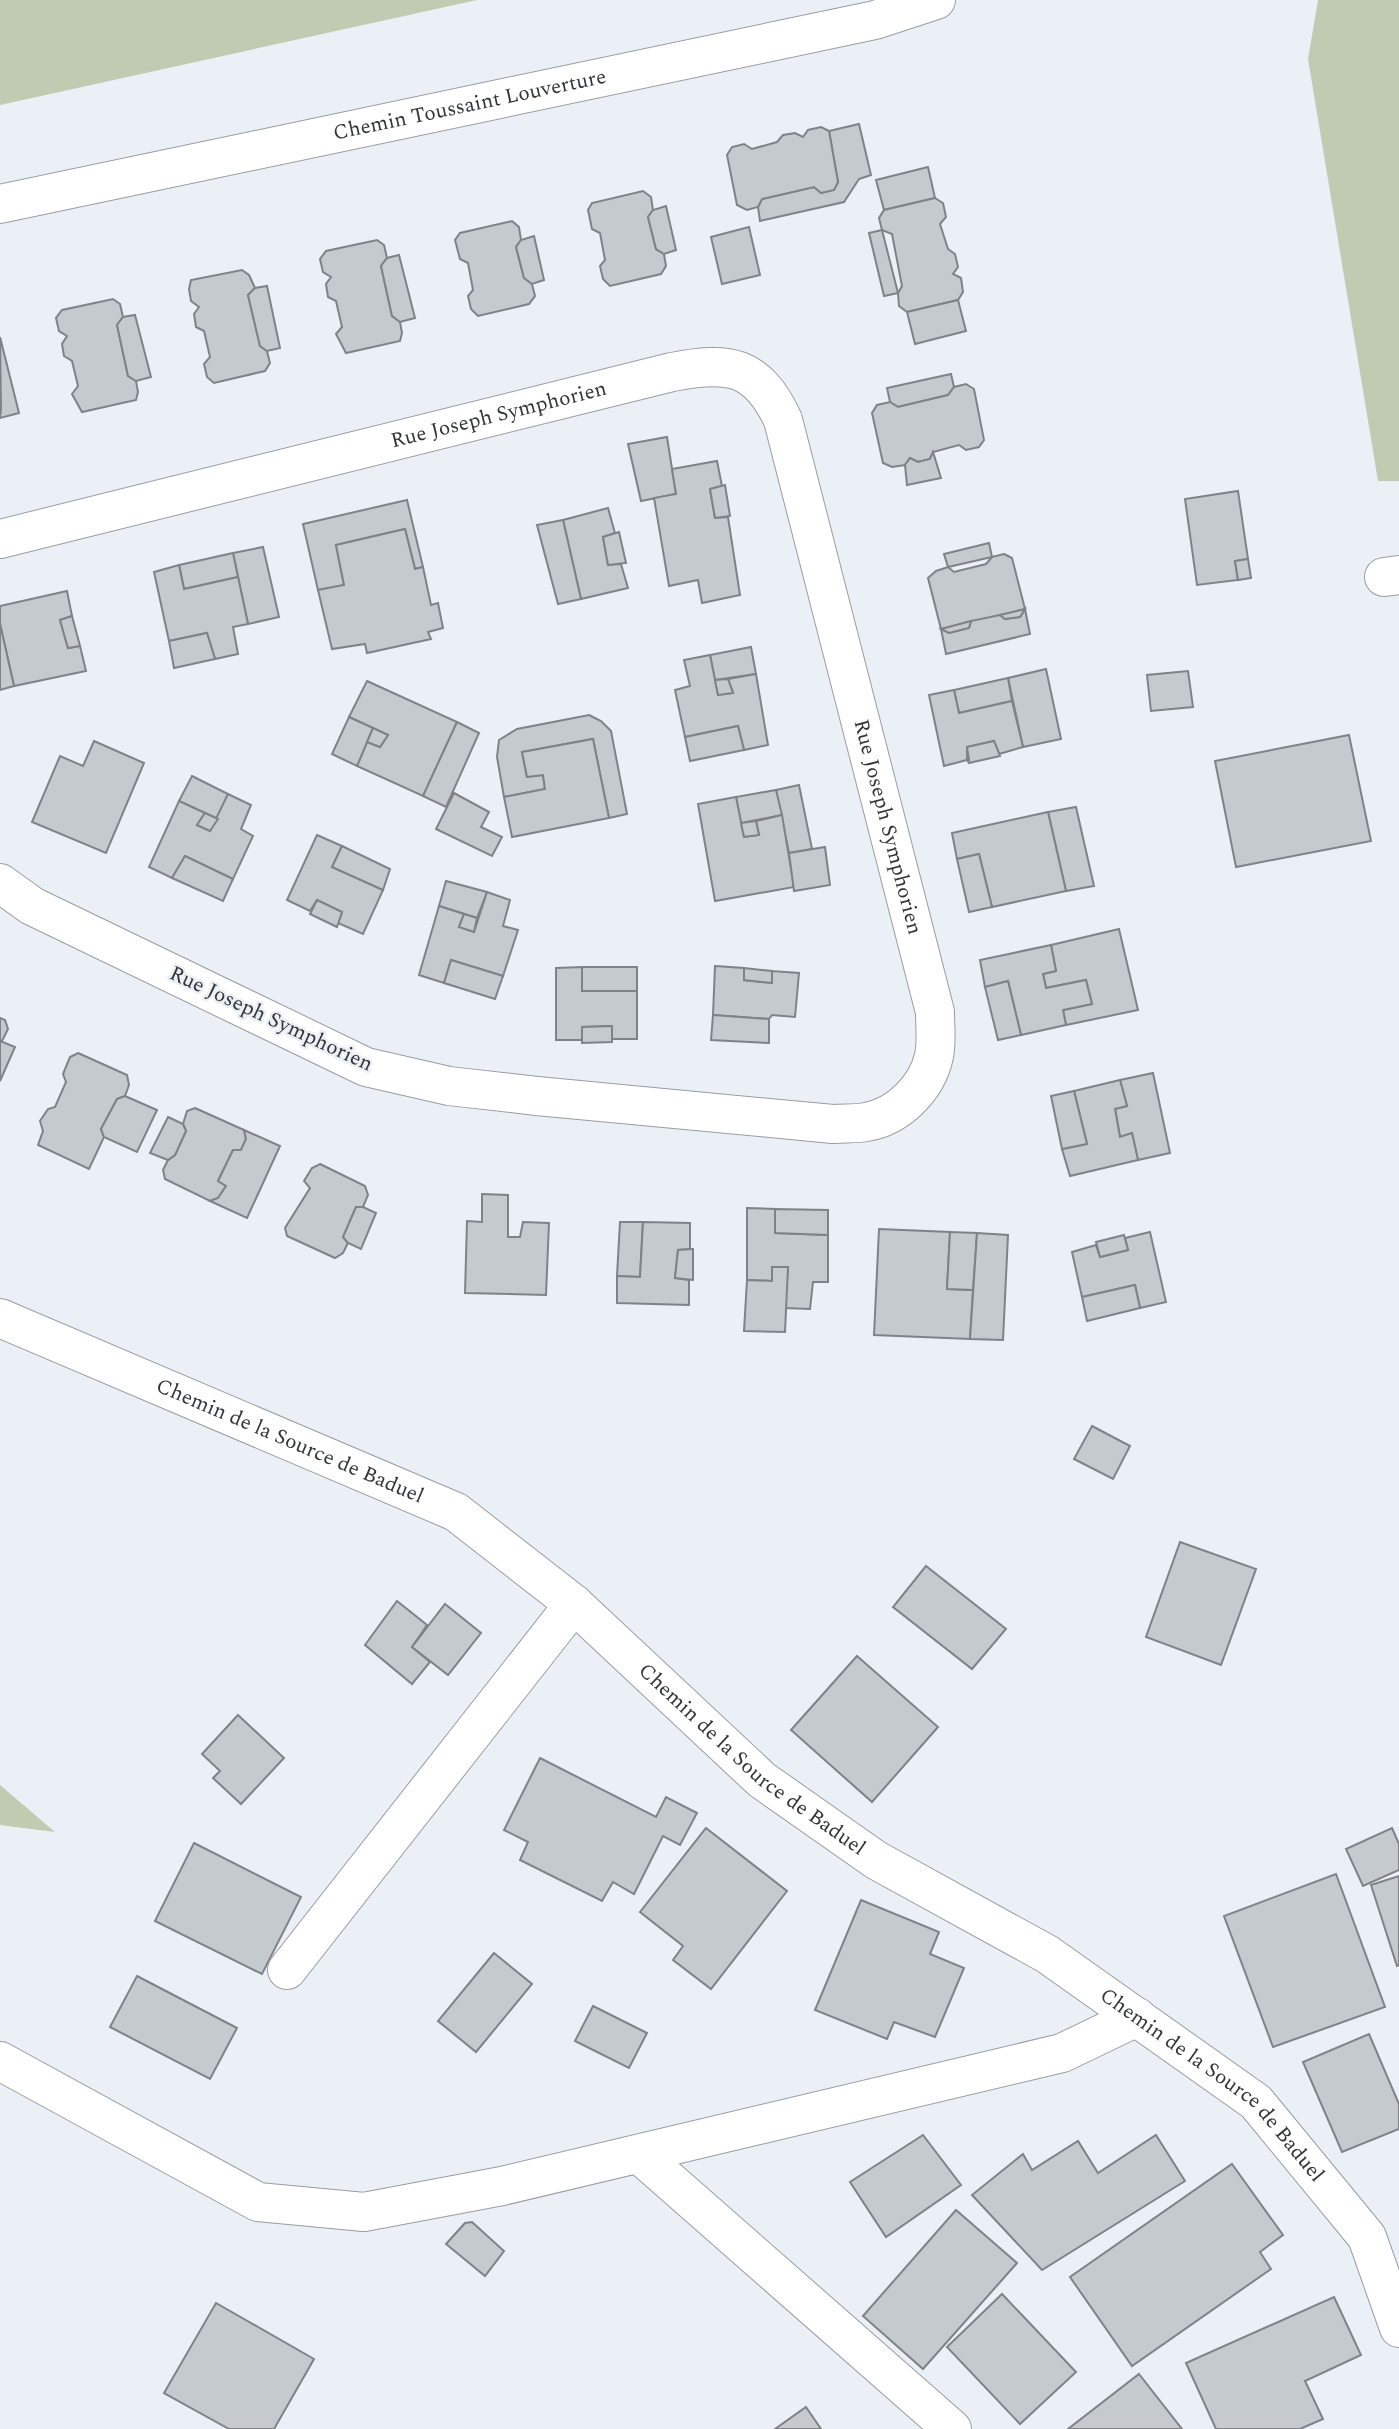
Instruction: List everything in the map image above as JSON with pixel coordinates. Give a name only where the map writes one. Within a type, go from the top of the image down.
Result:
[{"type":"street","name":"Chemin Toussaint Louverture","points":[[0,204],[875,20],[936,0]]},
{"type":"street","name":"Rue Joseph Symphorien","points":[[0,539],[672,372],[715,367],[735,369],[757,379],[774,400],[783,420],[935,1012],[935,1055],[926,1076],[907,1101],[890,1115],[867,1122],[833,1124],[449,1086],[366,1067],[32,906],[0,883]]},
{"type":"street","name":"Chemin de la Source de Baduel","points":[[0,1318],[456,1512],[575,1604],[762,1780],[876,1860],[1047,1954],[1255,2102],[1367,2237],[1399,2328]]},
{"type":"street","points":[[288,1970],[575,1604]]},
{"type":"street","points":[[0,2061],[258,2202],[364,2212],[502,2186],[1062,2053],[1137,2017]]},
{"type":"street","points":[[639,2154],[952,2429]]},
{"type":"green space","points":[[0,0],[477,0],[0,105]]},
{"type":"green space","points":[[1318,0],[1399,0],[1399,481],[1378,481],[1308,59]]},
{"type":"green space","points":[[0,1785],[55,1832],[0,1825]]},
{"type":"building","points":[[859,124],[871,175],[859,179],[844,202],[760,221],[758,207],[762,199],[814,187],[821,193],[834,190],[838,182],[829,131]]},
{"type":"building","points":[[821,127],[829,131],[838,182],[834,190],[821,193],[814,187],[762,199],[758,207],[747,210],[737,205],[727,155],[732,147],[744,144],[752,149],[777,142],[783,135],[795,133],[803,137],[808,130]]},
{"type":"building","points":[[928,167],[935,198],[884,210],[876,180]]},
{"type":"building","points":[[643,191],[651,197],[653,210],[648,217],[656,249],[664,254],[666,266],[661,274],[610,286],[603,279],[600,266],[605,260],[600,233],[592,229],[588,210],[592,203]]},
{"type":"building","points":[[935,198],[943,203],[946,217],[940,224],[948,249],[955,254],[958,267],[953,274],[961,278],[963,292],[958,300],[907,312],[899,306],[898,293],[902,286],[892,234],[882,230],[879,218],[884,210]]},
{"type":"building","points":[[666,206],[676,250],[664,254],[656,249],[648,217],[653,210]]},
{"type":"building","points":[[512,221],[519,227],[521,240],[516,247],[524,278],[532,284],[535,296],[529,304],[478,316],[471,309],[468,296],[473,290],[468,263],[460,259],[455,240],[460,233]]},
{"type":"building","points":[[749,227],[760,275],[722,284],[711,237]]},
{"type":"building","points":[[882,230],[898,293],[884,296],[869,233]]},
{"type":"building","points":[[534,236],[544,280],[532,284],[524,278],[516,247],[521,240]]},
{"type":"building","points":[[377,240],[384,245],[387,258],[381,266],[392,316],[400,322],[400,341],[346,353],[336,334],[342,327],[336,301],[328,297],[326,284],[331,277],[323,272],[320,259],[326,251]]},
{"type":"building","points":[[399,255],[415,318],[400,322],[392,316],[381,266],[387,258]]},
{"type":"building","points":[[242,270],[249,275],[255,288],[248,295],[260,346],[267,351],[270,363],[265,371],[214,383],[207,377],[204,364],[210,357],[204,331],[196,327],[194,314],[199,307],[191,301],[191,280]]},
{"type":"building","points":[[267,286],[280,348],[267,351],[260,346],[248,295],[255,288]]},
{"type":"building","points":[[113,299],[120,304],[123,317],[117,325],[128,376],[136,381],[136,400],[82,412],[72,394],[78,386],[72,361],[64,356],[62,344],[67,336],[59,331],[56,318],[62,310]]},
{"type":"building","points":[[958,300],[966,331],[915,344],[907,312]]},
{"type":"building","points":[[135,315],[151,377],[136,381],[128,376],[117,325],[123,317]]},
{"type":"building","points":[[0,337],[19,413],[0,418],[1,409]]},
{"type":"building","points":[[951,374],[954,387],[948,395],[898,407],[890,402],[887,388]]},
{"type":"building","points":[[966,384],[974,389],[984,440],[979,447],[966,450],[959,445],[933,452],[930,459],[918,462],[910,458],[905,465],[892,467],[883,463],[872,413],[877,405],[890,402],[898,407],[948,395],[954,387]]},
{"type":"building","points":[[667,437],[676,494],[641,501],[628,444]]},
{"type":"building","points":[[933,452],[941,478],[907,485],[905,465],[910,458],[918,462],[930,459]]},
{"type":"building","points":[[717,461],[722,486],[710,489],[715,518],[728,517],[740,595],[702,603],[698,580],[669,586],[654,498],[676,494],[672,469]]},
{"type":"building","points":[[725,485],[730,516],[715,518],[710,489]]},
{"type":"building","points":[[1238,491],[1248,559],[1235,561],[1238,580],[1197,585],[1185,499]]},
{"type":"building","points":[[407,500],[423,567],[415,569],[405,529],[336,545],[344,585],[318,590],[303,524]]},
{"type":"building","points":[[608,508],[615,533],[603,537],[608,565],[621,564],[628,588],[581,599],[563,520]]},
{"type":"building","points":[[563,520],[581,599],[558,604],[537,525]]},
{"type":"building","points":[[405,529],[415,569],[423,567],[431,605],[438,603],[443,628],[428,632],[431,639],[367,653],[365,644],[332,649],[318,590],[344,585],[336,545]]},
{"type":"building","points":[[619,532],[626,563],[608,565],[603,537]]},
{"type":"building","points":[[989,543],[992,557],[948,567],[944,554]]},
{"type":"building","points":[[263,547],[279,617],[248,624],[233,553]]},
{"type":"building","points":[[233,553],[238,577],[184,589],[179,565]]},
{"type":"building","points":[[1004,554],[1012,558],[1025,609],[941,629],[928,578],[936,571],[948,567],[954,572],[986,564],[992,557]]},
{"type":"building","points":[[1248,559],[1251,578],[1238,580],[1235,561]]},
{"type":"building","points":[[179,565],[184,589],[238,577],[248,624],[233,627],[238,654],[215,659],[207,633],[169,641],[154,572]]},
{"type":"building","points":[[67,591],[72,616],[60,620],[68,648],[80,646],[86,671],[14,686],[0,624],[0,606]]},
{"type":"building","points":[[1025,609],[1030,634],[946,654],[941,629],[949,633],[969,628],[971,621],[1000,615],[1005,619],[1020,617]]},
{"type":"building","points":[[1025,609],[1020,617],[1005,619],[1000,615]]},
{"type":"building","points":[[72,616],[80,646],[68,648],[60,620]]},
{"type":"building","points":[[971,621],[969,628],[949,633],[941,629]]},
{"type":"building","points":[[0,624],[14,686],[0,690]]},
{"type":"building","points":[[207,633],[215,659],[174,668],[169,641]]},
{"type":"building","points":[[751,647],[756,674],[715,680],[710,655]]},
{"type":"building","points":[[710,655],[718,695],[733,693],[728,679],[756,674],[768,745],[744,750],[738,726],[685,737],[675,690],[690,686],[684,660]]},
{"type":"building","points":[[1046,669],[1061,739],[1023,747],[1008,678]]},
{"type":"building","points":[[1188,671],[1193,707],[1151,711],[1147,675]]},
{"type":"building","points":[[1008,678],[1012,701],[959,713],[954,690]]},
{"type":"building","points":[[728,679],[733,693],[718,695],[715,680]]},
{"type":"building","points":[[367,681],[457,722],[423,796],[357,766],[367,742],[380,747],[388,735],[349,717]]},
{"type":"building","points":[[954,690],[959,713],[1012,701],[1023,747],[999,754],[994,741],[967,747],[967,760],[944,766],[929,695]]},
{"type":"building","points":[[589,715],[601,721],[611,731],[627,814],[609,818],[593,739],[522,752],[527,777],[543,775],[545,789],[504,797],[497,757],[499,740],[517,729]]},
{"type":"building","points":[[349,717],[373,728],[357,766],[332,754]]},
{"type":"building","points":[[457,722],[479,733],[446,807],[423,796]]},
{"type":"building","points":[[738,726],[744,750],[690,761],[685,737]]},
{"type":"building","points":[[373,728],[388,735],[380,747],[367,742]]},
{"type":"building","points":[[1349,735],[1371,841],[1236,867],[1215,761]]},
{"type":"building","points":[[593,739],[609,818],[512,837],[504,797],[545,789],[543,775],[527,777],[522,752]]},
{"type":"building","points":[[94,741],[144,763],[106,853],[32,822],[60,756],[83,766]]},
{"type":"building","points":[[994,741],[1000,756],[969,763],[967,747]]},
{"type":"building","points":[[192,776],[228,794],[218,819],[179,801]]},
{"type":"building","points":[[799,785],[812,849],[789,853],[776,790]]},
{"type":"building","points":[[776,790],[782,815],[741,823],[736,797]]},
{"type":"building","points":[[454,793],[489,812],[481,827],[502,837],[492,856],[436,829]]},
{"type":"building","points":[[228,794],[251,805],[241,829],[253,836],[233,879],[185,856],[172,878],[149,867],[179,801],[205,813],[197,825],[210,831]]},
{"type":"building","points":[[736,797],[744,837],[759,835],[756,821],[782,815],[794,887],[715,901],[698,804]]},
{"type":"building","points":[[1076,807],[1094,886],[1066,891],[1048,812]]},
{"type":"building","points":[[1048,812],[1066,891],[992,907],[979,854],[957,859],[952,833]]},
{"type":"building","points":[[205,813],[218,819],[210,831],[197,825]]},
{"type":"building","points":[[756,821],[759,835],[744,837],[741,823]]},
{"type":"building","points":[[317,835],[342,846],[332,867],[383,890],[363,934],[338,923],[342,912],[317,900],[310,911],[287,900]]},
{"type":"building","points":[[342,846],[390,869],[383,890],[332,867]]},
{"type":"building","points":[[825,847],[830,885],[794,891],[789,853]]},
{"type":"building","points":[[979,854],[992,907],[969,912],[957,859]]},
{"type":"building","points":[[185,856],[233,879],[223,901],[172,878]]},
{"type":"building","points":[[446,881],[487,892],[477,918],[439,906]]},
{"type":"building","points":[[487,892],[510,900],[503,926],[518,930],[503,976],[451,960],[444,983],[419,975],[439,906],[464,914],[459,927],[474,932]]},
{"type":"building","points":[[317,900],[342,912],[337,927],[310,914]]},
{"type":"building","points":[[464,914],[477,918],[474,932],[459,927]]},
{"type":"building","points":[[1119,929],[1138,1010],[1066,1025],[1063,1010],[1092,1004],[1086,980],[1046,988],[1043,974],[1056,971],[1051,945]]},
{"type":"building","points":[[1051,945],[1056,971],[1043,974],[1046,988],[1086,980],[1092,1004],[1063,1010],[1066,1025],[1021,1035],[1008,981],[985,987],[980,960]]},
{"type":"building","points":[[451,960],[503,976],[495,999],[444,983]]},
{"type":"building","points":[[715,966],[744,968],[744,980],[772,983],[772,971],[799,973],[795,1017],[772,1015],[769,1019],[713,1015]]},
{"type":"building","points":[[582,967],[582,991],[637,991],[637,1039],[612,1039],[612,1026],[582,1027],[582,1040],[556,1040],[556,968]]},
{"type":"building","points":[[582,967],[637,967],[637,991],[582,991]]},
{"type":"building","points":[[744,968],[772,971],[772,983],[744,980]]},
{"type":"building","points":[[1008,981],[1021,1035],[998,1040],[985,987]]},
{"type":"building","points":[[713,1015],[769,1019],[769,1043],[711,1040]]},
{"type":"building","points":[[0,1018],[5,1020],[8,1029],[2,1041],[0,1041]]},
{"type":"building","points":[[612,1026],[612,1042],[582,1043],[582,1027]]},
{"type":"building","points":[[0,1041],[15,1047],[0,1081]]},
{"type":"building","points":[[78,1053],[127,1075],[129,1085],[125,1096],[117,1099],[101,1129],[104,1137],[89,1169],[38,1145],[43,1131],[40,1121],[48,1109],[55,1107],[66,1082],[63,1074],[70,1057]]},
{"type":"building","points":[[1153,1073],[1170,1153],[1138,1160],[1132,1133],[1120,1137],[1115,1109],[1127,1106],[1120,1080]]},
{"type":"building","points":[[1120,1080],[1127,1106],[1115,1109],[1120,1137],[1132,1133],[1138,1160],[1070,1176],[1062,1149],[1087,1144],[1074,1091]]},
{"type":"building","points":[[1074,1091],[1087,1144],[1062,1149],[1051,1096]]},
{"type":"building","points":[[125,1096],[157,1110],[137,1152],[104,1137],[101,1129],[117,1099]]},
{"type":"building","points":[[195,1108],[244,1130],[246,1139],[241,1150],[233,1150],[218,1181],[226,1186],[218,1198],[210,1201],[165,1179],[163,1170],[168,1160],[175,1155],[186,1131],[183,1124],[187,1111]]},
{"type":"building","points":[[168,1117],[183,1124],[186,1131],[175,1155],[168,1160],[150,1153]]},
{"type":"building","points":[[244,1130],[280,1146],[247,1218],[210,1201],[218,1198],[226,1186],[218,1181],[233,1150],[241,1150],[246,1139]]},
{"type":"building","points":[[320,1164],[365,1186],[368,1195],[363,1207],[356,1207],[343,1237],[348,1243],[343,1253],[335,1258],[287,1236],[285,1228],[310,1188],[304,1181],[312,1168]]},
{"type":"building","points":[[482,1194],[508,1195],[508,1237],[520,1237],[523,1222],[549,1223],[546,1295],[465,1293],[467,1221],[482,1222]]},
{"type":"building","points":[[356,1207],[376,1213],[361,1249],[348,1243],[343,1237]]},
{"type":"building","points":[[747,1208],[775,1209],[775,1233],[828,1235],[828,1282],[813,1282],[810,1309],[785,1308],[788,1267],[772,1267],[772,1281],[747,1280]]},
{"type":"building","points":[[775,1209],[828,1210],[828,1235],[775,1233]]},
{"type":"building","points":[[620,1222],[643,1222],[640,1277],[617,1276]]},
{"type":"building","points":[[643,1222],[690,1223],[690,1249],[678,1250],[675,1278],[689,1280],[689,1305],[617,1303],[617,1276],[640,1277]]},
{"type":"building","points":[[879,1229],[950,1232],[947,1289],[973,1290],[970,1339],[874,1335]]},
{"type":"building","points":[[950,1232],[977,1233],[973,1290],[947,1289]]},
{"type":"building","points":[[1150,1232],[1166,1302],[1140,1308],[1135,1285],[1082,1297],[1072,1252],[1096,1245],[1100,1257],[1128,1250],[1125,1238]]},
{"type":"building","points":[[977,1233],[1008,1235],[1003,1340],[970,1339]]},
{"type":"building","points":[[1124,1235],[1128,1250],[1100,1257],[1096,1242]]},
{"type":"building","points":[[693,1249],[693,1280],[675,1278],[678,1250]]},
{"type":"building","points":[[772,1267],[788,1267],[785,1332],[744,1331],[747,1280],[772,1281]]},
{"type":"building","points":[[1135,1285],[1140,1308],[1087,1321],[1082,1297]]},
{"type":"building","points":[[1092,1426],[1130,1446],[1113,1479],[1074,1459]]},
{"type":"building","points":[[1180,1542],[1256,1569],[1221,1665],[1146,1637]]},
{"type":"building","points":[[926,1566],[1006,1629],[972,1669],[893,1607]]},
{"type":"building","points":[[397,1601],[427,1625],[412,1647],[430,1662],[412,1684],[365,1645]]},
{"type":"building","points":[[445,1604],[481,1633],[448,1675],[412,1647]]},
{"type":"building","points":[[857,1656],[938,1727],[872,1802],[791,1730]]},
{"type":"building","points":[[238,1715],[284,1758],[241,1804],[213,1778],[220,1771],[202,1754]]},
{"type":"building","points":[[540,1758],[656,1817],[666,1797],[697,1813],[680,1845],[663,1836],[634,1894],[613,1882],[602,1901],[520,1860],[528,1842],[504,1830]]},
{"type":"building","points":[[706,1828],[787,1891],[711,1989],[673,1960],[683,1946],[640,1912]]},
{"type":"building","points":[[1392,1828],[1399,1844],[1399,1870],[1363,1886],[1346,1849]]},
{"type":"building","points":[[194,1843],[301,1897],[262,1974],[155,1921]]},
{"type":"building","points":[[1336,1874],[1385,2007],[1273,2047],[1224,1916]]},
{"type":"building","points":[[1399,1876],[1399,1965],[1397,1966],[1371,1885]]},
{"type":"building","points":[[861,1900],[939,1932],[930,1954],[964,1968],[935,2037],[894,2022],[887,2039],[815,2010]]},
{"type":"building","points":[[494,1953],[532,1984],[476,2052],[438,2021]]},
{"type":"building","points":[[137,1976],[237,2028],[210,2079],[110,2027]]},
{"type":"building","points":[[593,2006],[647,2033],[629,2068],[575,2041]]},
{"type":"building","points":[[1369,2034],[1399,2104],[1399,2129],[1342,2152],[1303,2062]]},
{"type":"building","points":[[923,2135],[961,2185],[886,2237],[850,2182]]},
{"type":"building","points":[[1156,2135],[1185,2181],[1042,2270],[972,2195],[1023,2154],[1032,2170],[1078,2141],[1098,2173]]},
{"type":"building","points":[[1232,2164],[1283,2235],[1260,2252],[1271,2269],[1132,2366],[1070,2277]]},
{"type":"building","points":[[956,2210],[1017,2263],[923,2369],[863,2316]]},
{"type":"building","points":[[472,2222],[504,2251],[485,2276],[446,2244],[465,2223]]},
{"type":"building","points":[[1002,2294],[1076,2372],[1020,2424],[947,2347]]},
{"type":"building","points":[[1334,2297],[1361,2355],[1305,2381],[1323,2419],[1300,2429],[1216,2429],[1186,2363]]},
{"type":"building","points":[[216,2303],[314,2359],[274,2429],[229,2429],[164,2393]]},
{"type":"building","points":[[1139,2374],[1182,2429],[1068,2429]]},
{"type":"building","points":[[806,2407],[821,2429],[775,2429]]}]
